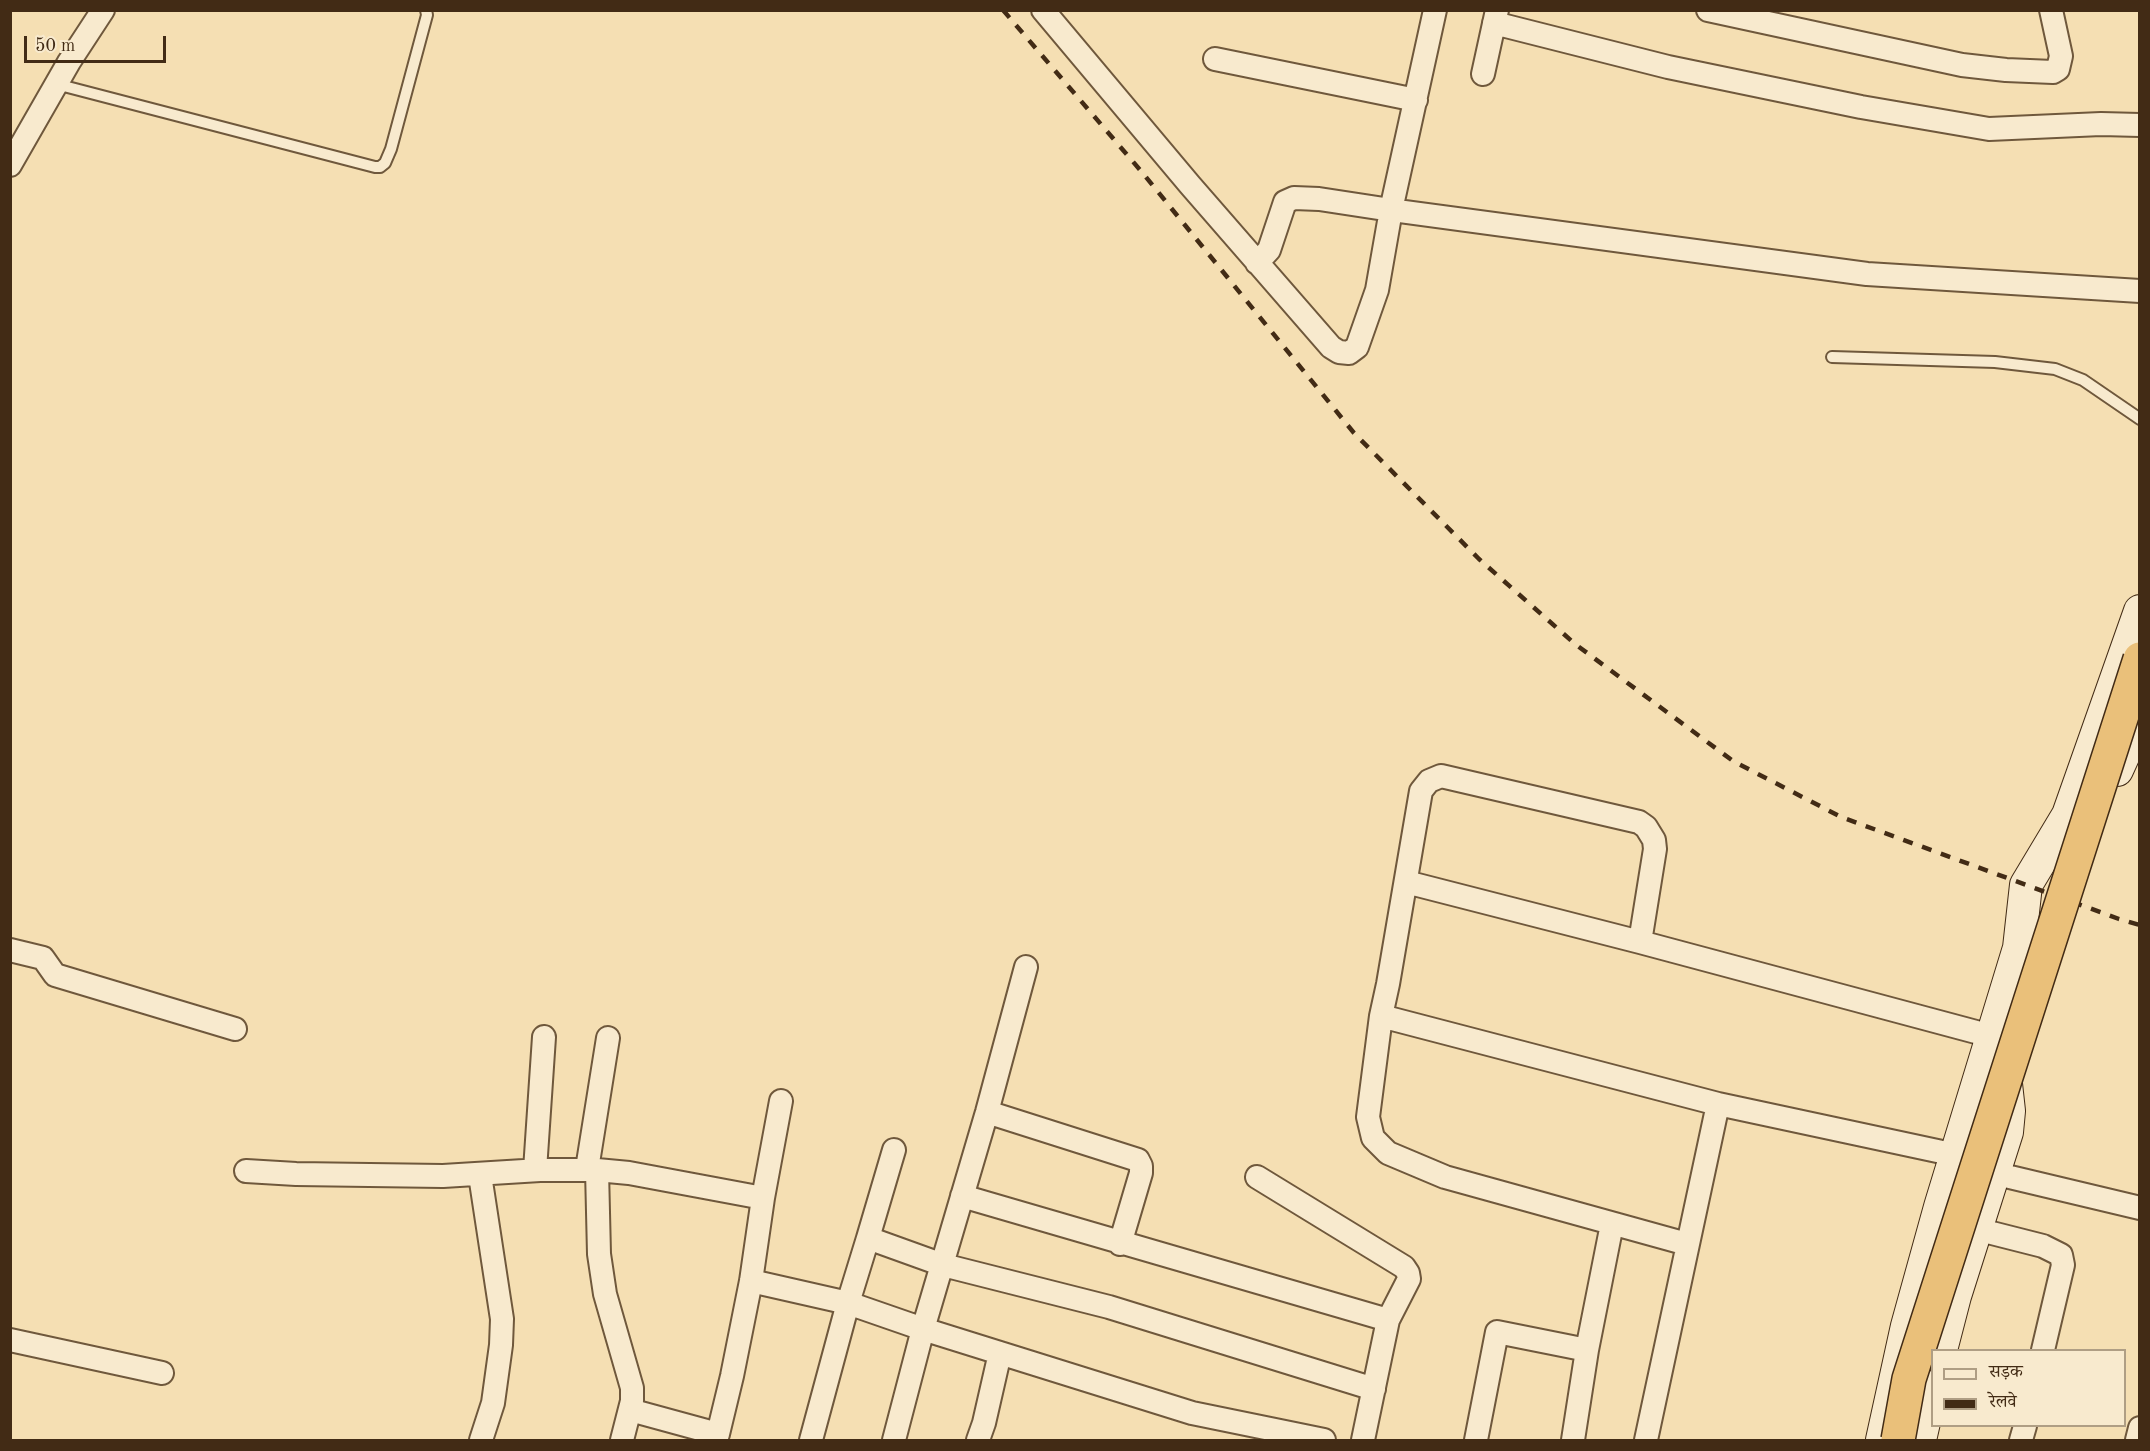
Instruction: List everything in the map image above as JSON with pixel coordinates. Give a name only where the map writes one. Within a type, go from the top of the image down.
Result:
[{"type":"main road","points":[[1898,1440],[1909,1378],[2139,658]]},
{"type":"street","points":[[10,165],[102,10]]},
{"type":"street","points":[[1042,10],[1331,347],[1339,352],[1349,353],[1357,347],[1377,290],[1391,210],[1435,10]]},
{"type":"street","points":[[1708,10],[1962,65],[2053,72],[2058,69],[2061,56],[2051,10]]},
{"type":"street","points":[[1483,74],[1495,16],[1668,67],[1989,129],[2101,124],[2139,125]]},
{"type":"street","points":[[1215,59],[1416,100]]},
{"type":"street","points":[[1257,263],[1269,250],[1286,202],[1294,198],[1319,199],[1867,274],[2139,291]]},
{"type":"street","points":[[1882,1440],[1907,1326],[1990,1039],[2019,948],[2026,885],[2068,814],[2139,611]]},
{"type":"street","points":[[2068,814],[2086,808],[2112,782],[2139,719]]},
{"type":"street","points":[[1640,942],[1655,849],[1650,833],[1639,822],[1441,776],[1429,781],[1420,791],[1381,1016],[1368,1118],[1373,1138],[1388,1153],[1445,1177],[1687,1244]]},
{"type":"street","points":[[1406,882],[1640,942],[1990,1039]]},
{"type":"street","points":[[10,950],[43,958],[55,975],[234,1029]]},
{"type":"street","points":[[894,1440],[923,1329],[987,1112],[1026,967]]},
{"type":"street","points":[[1381,1016],[1718,1104],[1956,1155]]},
{"type":"street","points":[[536,1170],[544,1037]]},
{"type":"street","points":[[608,1038],[592,1170],[605,1294],[632,1388],[630,1410],[622,1440]]},
{"type":"street","points":[[1941,1349],[1955,1296],[2007,1132],[2008,1091],[1999,1059],[1990,1039]]},
{"type":"street","points":[[630,1410],[717,1437],[751,1281],[763,1198],[781,1101]]},
{"type":"street","points":[[1646,1440],[1718,1104]]},
{"type":"street","points":[[987,1112],[1138,1160],[1141,1173],[1120,1244]]},
{"type":"street","points":[[811,1440],[848,1303],[894,1150]]},
{"type":"street","points":[[246,1172],[385,1176],[592,1170],[629,1173],[763,1198]]},
{"type":"street","points":[[1994,1173],[2139,1208]]},
{"type":"street","points":[[480,1174],[502,1319],[493,1403],[481,1440]]},
{"type":"street","points":[[1257,1178],[1404,1266],[1409,1279],[1388,1320],[1363,1440]]},
{"type":"street","points":[[962,1196],[1120,1244],[1388,1320]]},
{"type":"street","points":[[1573,1440],[1587,1350],[1612,1224]]},
{"type":"street","points":[[1976,1229],[2043,1246],[2061,1255],[2063,1266],[2043,1349]]},
{"type":"street","points":[[868,1238],[943,1265],[1109,1307],[1374,1389]]},
{"type":"street","points":[[751,1281],[848,1303],[923,1329],[1192,1413],[1324,1440]]},
{"type":"street","points":[[1476,1440],[1497,1332],[1587,1350]]},
{"type":"street","points":[[10,1340],[162,1373]]},
{"type":"street","points":[[978,1440],[1000,1353]]},
{"type":"street","points":[[1920,1440],[1931,1391]]},
{"type":"street","points":[[2137,1440],[2139,1428]]},
{"type":"lane","points":[[56,84],[363,164],[380,166],[385,163],[391,149],[427,15],[426,10]]},
{"type":"lane","points":[[1832,357],[1995,362],[2055,369],[2083,380],[2139,419]]},
{"type":"railway","points":[[1003,10],[1141,171],[1354,433],[1479,559],[1575,644],[1733,761],[1841,817],[2140,925]]}]
